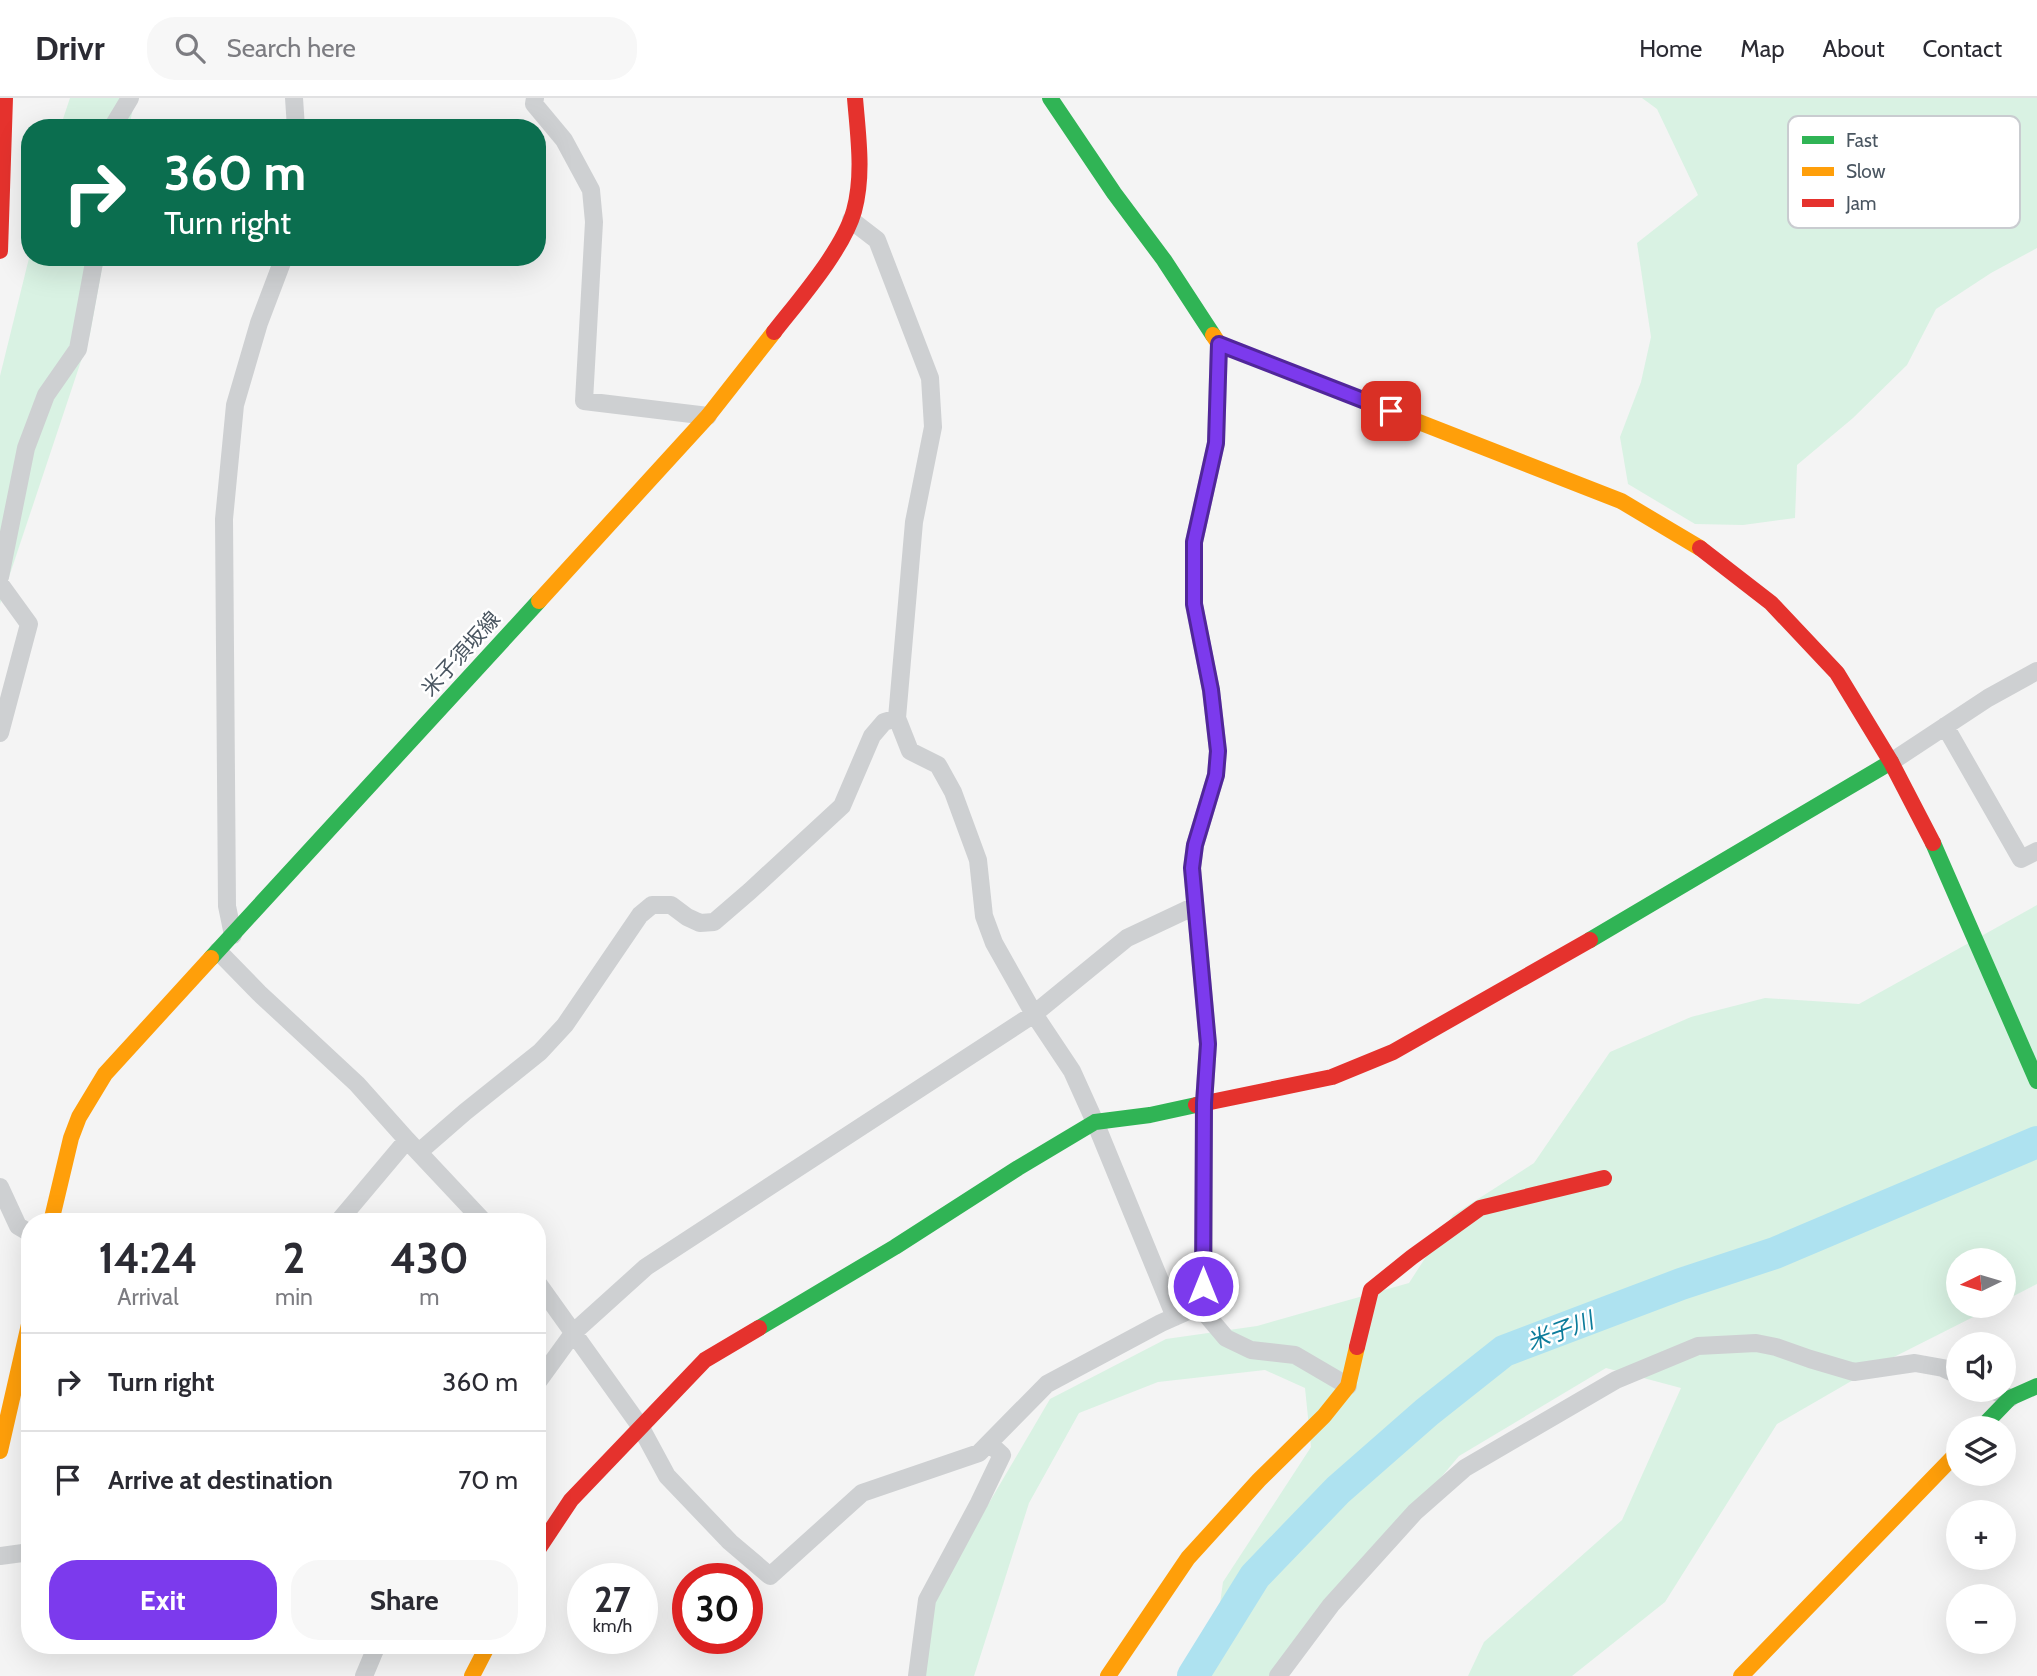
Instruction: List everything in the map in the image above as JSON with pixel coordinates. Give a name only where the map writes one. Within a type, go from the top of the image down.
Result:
[{"type":"street","points":[[0,251],[5,98]]},
{"type":"street","points":[[117,119],[130,98]]},
{"type":"street","points":[[294,98],[295,119]]},
{"type":"street","points":[[535,98],[534,104],[564,140],[591,190],[594,222],[584,401],[708,415]]},
{"type":"street","name":"米子須坂線","points":[[53,1213],[71,1138],[79,1117],[105,1074],[708,415],[772,337],[828,259],[851,220],[859,178],[855,98]]},
{"type":"street","points":[[1050,98],[1164,260],[1219,344],[1621,501],[1692,542],[1771,603],[1837,673],[1891,762],[1927,830],[2037,1081]]},
{"type":"street","points":[[851,220],[877,240],[930,378],[933,426],[915,522],[897,718],[910,751],[937,765],[953,792],[978,860],[984,916],[994,943],[1034,1014],[1072,1071],[1174,1317]]},
{"type":"street","points":[[0,577],[26,448],[47,394],[78,349],[93,266]]},
{"type":"street","points":[[233,935],[228,906],[224,519],[235,405],[259,323],[281,266]]},
{"type":"street","points":[[1219,344],[1216,443],[1194,542],[1194,604],[1211,690],[1218,751],[1216,775],[1195,845],[1192,868],[1208,1044],[1204,1103],[1203,1312],[1226,1338],[1251,1350],[1295,1355],[1348,1385]]},
{"type":"street","points":[[0,584],[29,624],[0,733]]},
{"type":"street","points":[[546,1538],[571,1500],[705,1360],[895,1247],[1095,1122],[1150,1115],[1332,1077],[1393,1052],[1522,980],[1891,762],[1987,698],[2032,675],[2037,694]]},
{"type":"street","points":[[347,1213],[413,1146],[465,1112],[540,1052],[565,1025],[640,915],[652,905],[671,905],[699,923],[714,922],[750,891],[842,806],[872,736],[884,722],[897,718]]},
{"type":"street","points":[[1945,726],[2021,859],[2037,851]]},
{"type":"street","points":[[546,1371],[574,1332],[646,1267],[1034,1014],[1127,938],[1195,906]]},
{"type":"street","points":[[218,951],[357,1084],[476,1213]]},
{"type":"street","points":[[1108,1676],[1188,1558],[1259,1480],[1324,1416],[1348,1385],[1371,1290],[1480,1208],[1604,1178]]},
{"type":"street","points":[[0,1188],[21,1228]]},
{"type":"street","points":[[546,1294],[640,1426],[667,1476],[730,1542],[770,1576],[862,1493],[979,1453],[1047,1384],[1174,1317],[1188,1311],[1203,1312]]},
{"type":"street","points":[[1278,1676],[1331,1605],[1415,1512],[1465,1468],[1616,1380],[1698,1346],[1756,1343],[1854,1372],[1915,1363],[1946,1369]]},
{"type":"street","points":[[0,1451],[21,1359]]},
{"type":"street","points":[[2016,1395],[2037,1386]]},
{"type":"street","points":[[1993,1416],[2006,1402]]},
{"type":"street","points":[[917,1676],[928,1600],[1002,1455],[989,1443]]},
{"type":"street","points":[[1741,1676],[1946,1464]]},
{"type":"street","points":[[0,1556],[21,1553]]},
{"type":"street","points":[[364,1676],[373,1654]]},
{"type":"street","points":[[472,1676],[483,1654]]},
{"type":"green space","points":[[70,98],[135,98],[131,119],[63,119]]},
{"type":"green space","points":[[1642,98],[2037,98],[2037,248],[1991,273],[1936,309],[1907,365],[1853,418],[1797,465],[1795,518],[1743,525],[1695,524],[1628,484],[1620,437],[1641,382],[1651,337],[1637,243],[1698,195],[1657,109]]},
{"type":"green space","points":[[27,266],[102,266],[90,334],[0,604],[0,376]]},
{"type":"green space","points":[[2037,905],[2037,1284],[2016,1295],[2016,1248],[1946,1248],[1946,1318],[1971,1318],[1886,1361],[1777,1424],[1665,1602],[1572,1676],[1468,1676],[1484,1642],[1622,1520],[1681,1388],[1606,1368],[1459,1456],[1276,1676],[1210,1676],[1223,1582],[1311,1447],[1305,1388],[1265,1370],[1158,1382],[1079,1413],[1029,1503],[974,1676],[924,1676],[935,1595],[1050,1399],[1166,1339],[1257,1326],[1409,1283],[1453,1215],[1534,1163],[1610,1052],[1691,1017],[1765,998],[1859,1004]]},
{"type":"waterway","name":"米子川","points":[[1193,1676],[1255,1576],[1338,1490],[1427,1412],[1504,1351],[1681,1284],[1775,1253],[2037,1142]]},
{"type":"traffic: fast","points":[[1050,98],[1114,193],[1164,260],[1213,335]]},
{"type":"traffic: fast","points":[[211,958],[539,601]]},
{"type":"traffic: fast","points":[[1590,940],[1891,762]]},
{"type":"traffic: fast","points":[[1933,843],[2037,1081]]},
{"type":"traffic: fast","points":[[759,1328],[1095,1122],[1150,1115],[1196,1105]]},
{"type":"traffic: fast","points":[[1993,1416],[2010,1398],[2037,1386]]},
{"type":"traffic: slow","points":[[539,601],[708,416],[774,332]]},
{"type":"traffic: slow","points":[[1213,335],[1219,344],[1621,501],[1700,548]]},
{"type":"traffic: slow","points":[[53,1213],[71,1138],[79,1117],[105,1074],[211,958]]},
{"type":"traffic: slow","points":[[1108,1676],[1188,1558],[1259,1480],[1324,1416],[1348,1386],[1357,1347]]},
{"type":"traffic: slow","points":[[0,1451],[21,1359]]},
{"type":"traffic: slow","points":[[1741,1676],[1946,1464]]},
{"type":"traffic: slow","points":[[472,1676],[483,1654]]},
{"type":"traffic: jam","points":[[0,251],[5,98]]},
{"type":"traffic: jam","points":[[774,332],[830,258],[854,211],[860,169],[855,98]]},
{"type":"traffic: jam","points":[[1700,548],[1771,603],[1837,673],[1891,762],[1933,843]]},
{"type":"traffic: jam","points":[[1196,1105],[1332,1077],[1393,1052],[1590,940]]},
{"type":"traffic: jam","points":[[1357,1347],[1371,1290],[1480,1208],[1604,1178]]},
{"type":"traffic: jam","points":[[546,1538],[571,1500],[705,1360],[759,1328]]},
{"type":"route","points":[[1203,1286],[1204,1103],[1208,1044],[1192,868],[1195,845],[1216,775],[1218,751],[1211,690],[1194,604],[1194,542],[1216,443],[1219,344],[1391,411]]}]
